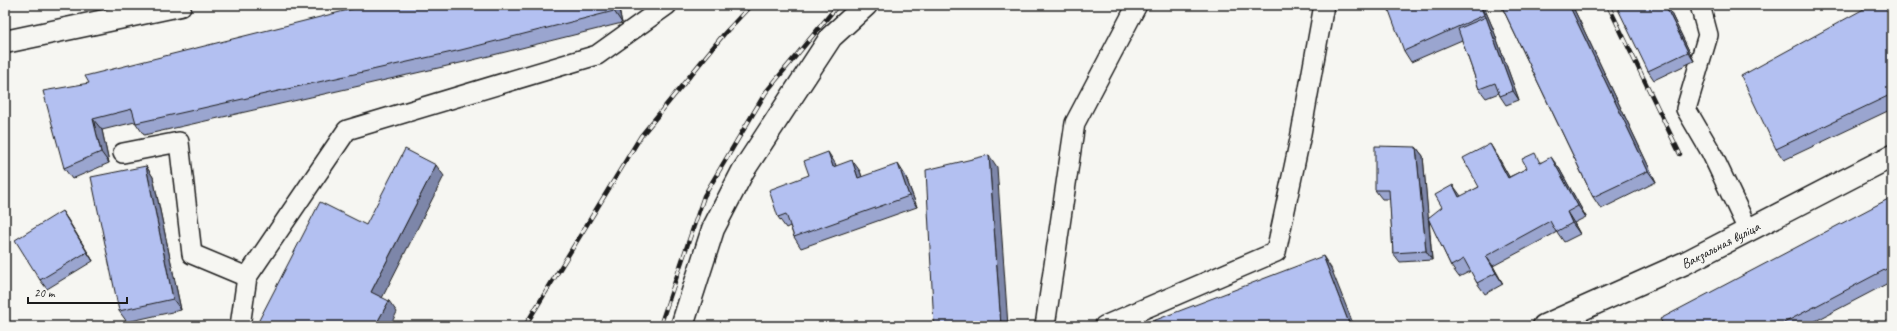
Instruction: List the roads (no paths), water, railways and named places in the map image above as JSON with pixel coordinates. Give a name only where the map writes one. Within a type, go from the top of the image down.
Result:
[{"type":"street","points":[[5,42],[180,5]]},
{"type":"street","points":[[682,326],[713,230],[743,171],[830,37],[866,5]]},
{"type":"street","name":"Вакзальная вуліца","points":[[1544,326],[1685,263],[1892,156]]},
{"type":"lane","points":[[240,326],[247,278],[347,130],[597,55],[667,5]]},
{"type":"lane","points":[[1045,326],[1075,123],[1137,5]]},
{"type":"lane","points":[[1104,326],[1276,252],[1300,140],[1324,5]]},
{"type":"lane","points":[[1700,5],[1708,35],[1686,109],[1711,152],[1748,230]]},
{"type":"lane","points":[[123,153],[179,142],[192,254],[247,278]]},
{"type":"railway","points":[[525,326],[641,136],[724,34],[751,5]]},
{"type":"railway","points":[[660,326],[704,196],[766,92],[838,5]]},
{"type":"railway","points":[[1608,5],[1680,154]]}]
